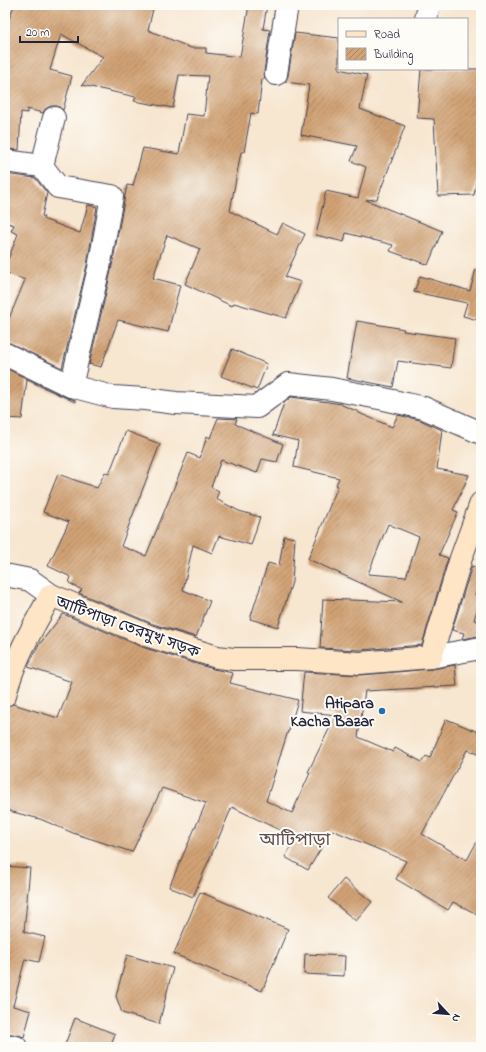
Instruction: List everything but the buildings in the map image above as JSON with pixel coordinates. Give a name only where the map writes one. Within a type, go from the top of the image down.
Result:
[{"type":"main road","points":[[431,657],[461,558],[481,503]]},
{"type":"main road","name":"আটিপাড়া তেরমুখ সড়ক","points":[[5,695],[10,676],[30,633],[51,596],[149,636],[218,657],[234,659],[297,658],[360,663],[431,657]]},
{"type":"street","points":[[276,74],[287,5]]},
{"type":"street","points":[[426,18],[429,5]]},
{"type":"street","points":[[42,166],[54,118]]},
{"type":"street","points":[[5,161],[42,166],[58,187],[112,196],[100,268],[71,386]]},
{"type":"street","points":[[5,354],[71,386],[113,397],[176,403],[257,407],[288,384],[332,389],[424,408],[481,433]]},
{"type":"street","points":[[5,575],[30,580],[51,596]]},
{"type":"street","name":"আটিপাড়া তেরমুখ সড়ক","points":[[431,657],[481,648]]},
{"type":"street","points":[[5,1045],[16,1047]]},
{"type":"place","name":"Atipara Kacha Bazar","points":[[382,711]]},
{"type":"district","name":"আটিপাড়া","points":[[295,839]]}]
